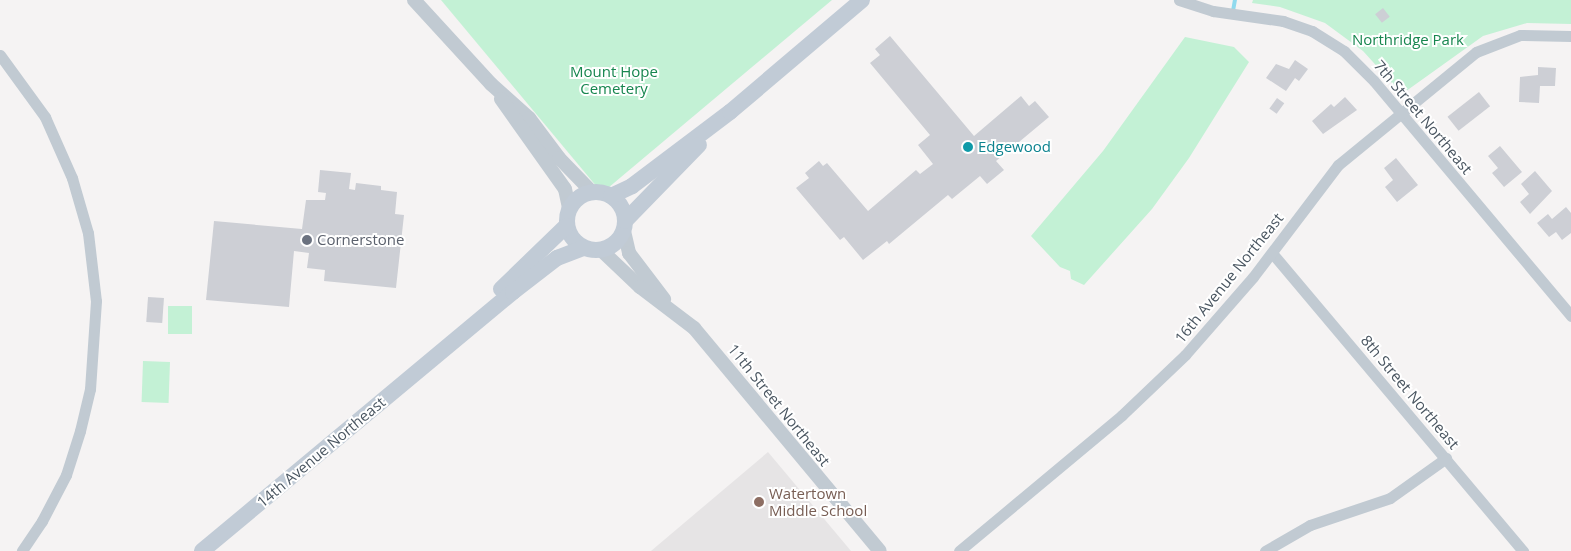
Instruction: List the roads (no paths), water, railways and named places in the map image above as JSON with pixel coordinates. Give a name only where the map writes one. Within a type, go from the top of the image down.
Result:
[{"type":"main road","points":[[611,196],[632,186],[730,112],[862,0]]},
{"type":"main road","points":[[625,226],[624,211],[611,196],[592,192],[583,194],[569,208],[566,226],[570,235],[583,248],[601,250],[615,244],[625,226],[730,112]]},
{"type":"main road","name":"14th Avenue Northeast","points":[[441,352],[566,226]]},
{"type":"main road","name":"14th Avenue Northeast","points":[[202,551],[557,258],[583,248]]},
{"type":"street","points":[[414,0],[492,84],[528,118],[559,158],[592,192]]},
{"type":"street","name":"7th Street Northeast","points":[[1179,0],[1213,11],[1267,17],[1312,31],[1355,60],[1571,316]]},
{"type":"street","name":"16th Avenue Northeast","points":[[959,551],[1160,381],[1210,329],[1272,252],[1327,176],[1400,113],[1462,61],[1489,45],[1528,34],[1571,36]]},
{"type":"street","points":[[0,55],[45,117],[72,178],[88,233],[96,301],[90,389],[80,431],[66,475],[42,521],[22,551]]},
{"type":"street","points":[[492,84],[565,189],[569,208]]},
{"type":"street","name":"11th Street Northeast","points":[[625,226],[629,252],[668,305]]},
{"type":"street","name":"11th Street Northeast","points":[[601,250],[640,287],[668,305],[694,328],[880,551]]},
{"type":"street","name":"8th Street Northeast","points":[[1272,252],[1523,551]]},
{"type":"street","points":[[1265,551],[1310,525],[1390,498],[1446,458]]},
{"type":"waterway","points":[[1233,11],[1235,0]]},
{"type":"place","name":"Edgewood","points":[[968,147]]},
{"type":"place","name":"Cornerstone","points":[[307,240]]},
{"type":"place","name":"Watertown Middle School","points":[[759,502]]},
{"type":"park label","name":"Northridge Park","points":[[1408,40]]},
{"type":"park label","name":"Mount Hope Cemetery","points":[[614,80]]}]
